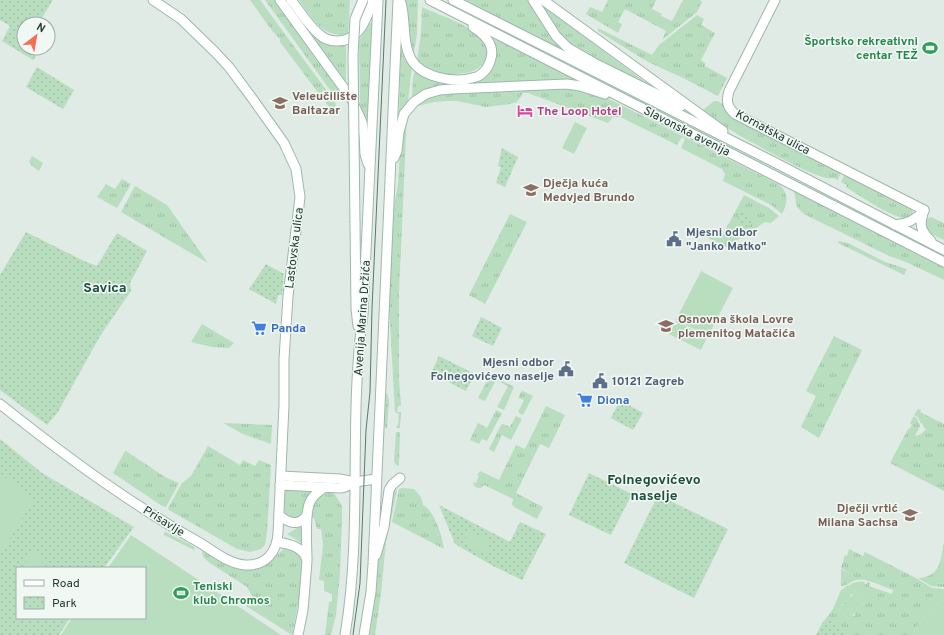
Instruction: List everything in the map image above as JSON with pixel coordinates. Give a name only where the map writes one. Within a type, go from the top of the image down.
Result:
[{"type":"main road","name":"Lastovska ulica","points":[[153,0],[184,22],[229,67],[284,143],[296,169],[300,197],[288,296],[284,359],[284,405],[280,481]]},
{"type":"main road","points":[[280,0],[351,98],[362,122],[365,154],[370,168]]},
{"type":"main road","points":[[291,0],[317,33],[325,38],[335,41],[346,40],[359,30],[366,20],[373,0]]},
{"type":"main road","points":[[359,338],[356,309],[352,55],[355,19],[363,0]]},
{"type":"main road","name":"Avenija Marina Držića","points":[[345,635],[352,590],[353,571],[356,513],[355,442],[359,338],[363,314],[378,0]]},
{"type":"main road","points":[[399,0],[403,11],[407,47],[414,64],[431,75],[443,79],[450,80],[476,77],[485,70],[491,60],[492,54],[490,44],[484,34],[452,11]]},
{"type":"main road","name":"Avenija Marina Držića","points":[[364,635],[371,592],[373,564],[399,0]]},
{"type":"main road","name":"Slavonska avenija","points":[[430,0],[944,262]]},
{"type":"main road","name":"Slavonska avenija","points":[[453,0],[770,160],[941,249]]},
{"type":"main road","points":[[533,0],[556,36],[568,48],[594,63],[708,121],[743,141],[770,160]]},
{"type":"main road","points":[[543,0],[708,121]]},
{"type":"main road","name":"Kornatska ulica","points":[[775,0],[728,91],[727,101],[730,109],[735,114],[924,210]]},
{"type":"main road","points":[[391,162],[397,152],[400,126],[407,110],[419,98],[431,92],[452,88],[567,84],[590,89],[633,103]]},
{"type":"main road","points":[[895,225],[913,221],[924,210]]},
{"type":"main road","points":[[924,210],[921,222],[922,230],[941,249]]},
{"type":"main road","name":"Prisavlje","points":[[0,404],[62,453],[167,524],[230,560],[245,565],[257,563],[267,558],[275,549],[279,515],[280,481]]},
{"type":"main road","points":[[280,481],[325,487],[345,487],[355,482],[376,478]]},
{"type":"main road","points":[[373,564],[384,528],[389,490],[400,478]]},
{"type":"main road","points":[[280,481],[340,479],[355,482]]},
{"type":"main road","points":[[298,635],[303,610],[308,561],[307,515],[312,498],[325,487]]},
{"type":"main road","points":[[279,515],[287,521],[295,523],[302,521],[307,515]]},
{"type":"main road","points":[[277,542],[290,544],[298,548],[305,554],[308,561]]},
{"type":"green space","points":[[0,0],[53,0],[43,16],[16,16],[16,50],[2,41],[10,26],[0,20]]},
{"type":"green space","points":[[250,0],[260,0],[335,102],[336,105],[332,111],[280,42],[280,39],[273,32]]},
{"type":"green space","points":[[265,0],[275,0],[344,94],[345,97],[342,101],[338,101]]},
{"type":"green space","points":[[299,0],[350,0],[348,35],[339,35],[324,30],[314,20]]},
{"type":"green space","points":[[406,0],[418,0],[417,34],[413,58],[407,29]]},
{"type":"green space","points":[[462,0],[528,0],[553,38],[564,50],[563,52]]},
{"type":"green space","points":[[608,0],[656,0],[652,9],[662,14],[661,16],[672,21],[683,0],[700,0],[702,2],[697,12],[662,40],[666,31],[625,9],[618,22],[622,24],[618,33],[586,14],[590,7],[602,12]]},
{"type":"green space","points":[[539,3],[657,91],[572,47],[559,34]]},
{"type":"green space","points":[[422,7],[465,26],[480,37],[488,49],[483,64],[471,72],[447,75],[433,72],[417,61],[421,33]]},
{"type":"green space","points":[[292,9],[312,33],[346,43],[346,83]]},
{"type":"green space","points":[[697,15],[704,19],[701,25],[715,33],[701,60],[705,63],[705,66],[727,78],[718,96],[648,62],[598,31],[598,28],[652,55],[659,45]]},
{"type":"green space","points":[[370,23],[372,23],[367,122],[360,109],[359,40]]},
{"type":"green space","points":[[494,39],[581,82],[437,86],[426,89],[412,97],[413,77],[415,70],[438,82],[489,72],[496,60]]},
{"type":"green space","points":[[401,48],[405,60],[412,67],[408,101],[399,114]]},
{"type":"green space","points":[[26,56],[36,56],[33,60]]},
{"type":"green space","points":[[37,67],[74,90],[63,109],[26,87]]},
{"type":"green space","points":[[567,87],[607,98],[778,184],[782,187],[786,194],[786,202],[782,214],[771,205],[723,181],[725,174],[722,169],[681,148],[685,139],[682,137],[677,145],[620,117],[613,117],[608,123],[528,93],[523,93],[517,102],[486,107],[457,101],[434,102],[418,106],[416,105],[423,100],[438,94],[471,91]]},
{"type":"green space","points":[[714,101],[723,104],[725,110],[731,115],[841,172],[838,180],[802,169],[724,126],[703,110]]},
{"type":"green space","points":[[407,115],[399,292],[399,379],[401,406],[398,406],[397,412],[401,412],[400,428],[396,428],[399,414],[395,412],[389,305],[394,206],[398,184],[401,133]]},
{"type":"green space","points":[[575,122],[587,128],[574,154],[562,148]]},
{"type":"green space","points":[[502,148],[518,157],[505,187],[496,183],[501,167],[498,166]]},
{"type":"green space","points":[[32,156],[43,163],[39,171],[29,162]]},
{"type":"green space","points":[[845,174],[912,209],[913,215],[908,219],[893,215],[868,201],[846,187],[847,185],[841,182]]},
{"type":"green space","points":[[122,179],[131,184],[117,208],[97,197],[106,184],[115,189]]},
{"type":"green space","points":[[135,186],[167,205],[208,263],[121,212]]},
{"type":"green space","points":[[795,190],[944,264],[944,280],[906,262],[889,256],[804,214],[797,207],[794,192]]},
{"type":"green space","points":[[744,195],[769,208],[779,216],[771,223],[765,222],[727,247],[700,234],[704,231],[721,238]]},
{"type":"green space","points":[[743,209],[753,221],[749,226],[739,224],[738,217]]},
{"type":"green space","points":[[510,214],[527,222],[485,304],[469,295]]},
{"type":"green space","points":[[931,217],[944,223],[944,240],[927,232],[924,221]]},
{"type":"green space","points":[[26,232],[97,266],[117,233],[147,251],[130,283],[131,291],[100,336],[58,412],[47,425],[0,390],[0,275]]},
{"type":"green space","points":[[839,241],[848,243],[885,262],[907,269],[904,275],[838,243]]},
{"type":"green space","points":[[266,264],[284,274],[282,295],[278,295],[276,304],[249,289]]},
{"type":"green space","points":[[701,271],[733,288],[708,336],[676,320]]},
{"type":"green space","points":[[481,317],[502,328],[493,346],[472,336]]},
{"type":"green space","points":[[676,321],[707,337],[701,350],[669,334]]},
{"type":"green space","points":[[202,324],[234,343],[229,348],[212,347],[191,342]]},
{"type":"green space","points":[[834,336],[862,350],[819,438],[801,427],[816,396],[806,391]]},
{"type":"green space","points":[[439,356],[475,374],[466,391],[431,373]]},
{"type":"green space","points":[[487,376],[493,376],[514,387],[504,410],[497,407],[508,386],[496,380],[485,401],[478,398],[487,381],[484,379]]},
{"type":"green space","points":[[523,391],[533,396],[523,415],[518,412],[524,400],[519,398],[521,392]]},
{"type":"green space","points":[[387,393],[389,400],[387,429],[384,426]]},
{"type":"green space","points":[[620,400],[643,413],[633,430],[611,418]]},
{"type":"green space","points":[[546,406],[565,415],[549,448],[540,444],[516,493],[543,507],[537,519],[514,507],[512,504],[513,499],[484,485],[481,488],[478,488],[474,486],[473,482],[476,483],[479,476],[477,475],[480,471],[499,480],[516,445],[525,449]]},
{"type":"green space","points":[[918,409],[921,410],[920,412],[944,424],[944,491],[890,463],[908,429],[912,425],[910,423],[914,416],[917,418],[920,426],[915,436],[921,434],[926,429],[922,423],[921,424],[918,417],[914,415]]},
{"type":"green space","points":[[496,410],[502,413],[487,441],[482,439],[479,444],[470,440],[478,423],[487,428]]},
{"type":"green space","points":[[516,416],[522,419],[511,440],[502,435],[494,452],[489,449],[501,425],[503,424],[510,427]]},
{"type":"green space","points":[[223,423],[272,425],[271,444],[243,434]]},
{"type":"green space","points":[[396,432],[400,432],[399,466],[395,464],[394,461]]},
{"type":"green space","points":[[0,439],[42,473],[134,527],[105,567],[16,567],[16,619],[69,619],[59,635],[0,635]]},
{"type":"green space","points":[[208,446],[240,465],[243,460],[255,466],[259,460],[271,465],[267,533],[265,545],[261,549],[250,552],[237,549],[169,510],[168,508],[182,483],[191,476]]},
{"type":"green space","points":[[125,451],[165,477],[179,483],[166,507],[162,506],[113,473]]},
{"type":"green space","points":[[0,473],[33,500],[0,555]]},
{"type":"green space","points":[[589,473],[632,494],[611,535],[569,515]]},
{"type":"green space","points":[[394,489],[397,491],[386,542],[375,635],[370,635],[380,549],[391,495]]},
{"type":"green space","points":[[399,489],[414,489],[421,497],[423,505],[431,512],[434,518],[442,538],[444,549],[392,522]]},
{"type":"green space","points":[[285,490],[314,491],[304,515],[291,520],[283,513],[283,494]]},
{"type":"green space","points":[[325,493],[334,493],[342,506],[340,574],[336,615],[331,635],[325,635],[329,602],[332,601],[332,594],[324,591],[324,581],[319,580],[323,545],[321,529],[317,529],[314,518],[311,518],[314,503],[318,497]]},
{"type":"green space","points":[[658,495],[728,529],[694,598],[624,563]]},
{"type":"green space","points":[[439,505],[510,542],[520,522],[546,534],[522,580],[493,566],[455,544]]},
{"type":"green space","points":[[302,525],[303,526],[303,544],[287,534]]},
{"type":"green space","points":[[470,531],[491,542],[485,554],[463,543]]},
{"type":"green space","points":[[166,532],[193,546],[195,548],[194,550],[164,535]]},
{"type":"green space","name":"Teniski klub Chromos","points":[[131,535],[281,635],[61,635],[71,619],[146,619],[146,567],[109,567]]},
{"type":"green space","points":[[944,543],[944,554],[936,583],[944,584],[944,587],[931,586],[918,578],[926,577],[935,571],[940,561]]},
{"type":"green space","points":[[286,547],[296,551],[300,555],[302,561],[300,594],[292,635],[246,606],[252,596],[247,587],[210,563],[203,557],[202,551],[231,565],[272,559]]},
{"type":"green space","points":[[849,549],[863,556],[865,552],[916,578],[932,588],[944,589],[944,600],[926,615],[918,625],[913,635],[842,635],[824,621],[833,609],[841,590],[853,583],[865,582],[864,584],[866,584],[867,582],[870,583],[869,586],[892,594],[893,590],[860,579],[841,586],[841,569],[851,574],[841,568],[845,555],[847,556]],"holes":[[[856,591],[866,600],[854,613],[855,615],[852,615],[849,619],[839,610],[843,606],[841,605],[844,605],[851,597],[851,594],[853,595]]]},
{"type":"green space","points":[[32,552],[44,559],[40,567],[23,567]]},
{"type":"green space","points":[[944,554],[944,584],[935,583]]},
{"type":"green space","points":[[856,591],[866,600],[849,619],[839,610]]},
{"type":"green space","points":[[944,600],[944,635],[913,635],[918,625],[926,615]]},
{"type":"green space","points":[[828,617],[845,635],[816,635],[822,623]]},
{"type":"tram line","points":[[353,635],[360,583],[366,430],[370,392],[372,308],[386,0]]},
{"type":"place","name":"Športsko rekreativni centar TEŽ","points":[[930,48]]},
{"type":"place","name":"Veleučilište Baltazar","points":[[280,103]]},
{"type":"place","name":"The Loop Hotel","points":[[525,111]]},
{"type":"place","name":"Dječja kuća Medvjed Brundo","points":[[531,190]]},
{"type":"place","name":"Mjesni odbor \"Janko Matko\"","points":[[674,239]]},
{"type":"place","name":"Osnovna škola Lovre plemenitog Matačića","points":[[666,326]]},
{"type":"place","name":"Panda","points":[[259,328]]},
{"type":"place","name":"Mjesni odbor Folnegovićevo naselje","points":[[566,369]]},
{"type":"place","name":"10121 Zagreb","points":[[600,381]]},
{"type":"place","name":"Diona","points":[[585,400]]},
{"type":"place","name":"Dječji vrtić Milana Sachsa","points":[[910,515]]},
{"type":"place","name":"Teniski klub Chromos","points":[[181,593]]},
{"type":"district","name":"Savica","points":[[105,287]]},
{"type":"district","name":"Folnegovićevo naselje","points":[[654,488]]}]
